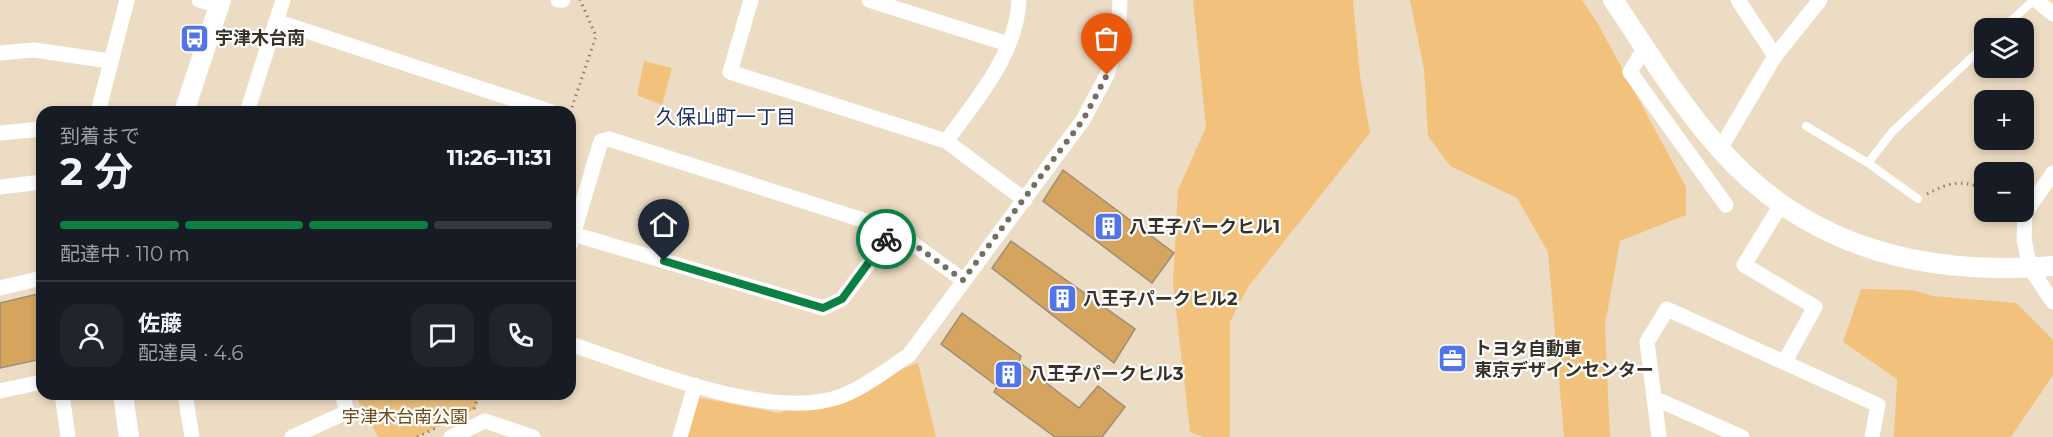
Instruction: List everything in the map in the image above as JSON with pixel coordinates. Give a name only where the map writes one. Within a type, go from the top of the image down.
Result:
[{"type":"street","points":[[99,106],[127,0]]},
{"type":"street","points":[[186,106],[220,3],[199,0]]},
{"type":"street","points":[[249,106],[282,0]]},
{"type":"street","points":[[558,0],[563,0]]},
{"type":"street","points":[[751,0],[730,72],[946,141],[1025,200]]},
{"type":"street","points":[[869,0],[1008,44]]},
{"type":"street","points":[[946,141],[984,88],[1008,44],[1019,0]]},
{"type":"street","points":[[576,346],[695,385],[752,399],[796,404],[841,396],[909,355],[1083,120],[1107,75],[1118,37],[1120,0]]},
{"type":"street","points":[[1613,0],[1694,117],[1720,149],[1782,203],[1834,234],[1899,257],[1958,268],[2053,266]]},
{"type":"street","points":[[1738,0],[1775,56]]},
{"type":"street","points":[[1720,149],[1775,56],[1820,0]]},
{"type":"street","points":[[2035,0],[2053,14]]},
{"type":"street","points":[[276,21],[534,106]]},
{"type":"street","points":[[1645,47],[1630,72],[1726,205]]},
{"type":"street","points":[[0,53],[34,50],[110,61]]},
{"type":"street","points":[[0,133],[36,130]]},
{"type":"street","points":[[576,225],[601,141],[609,140],[894,230],[963,280]]},
{"type":"street","points":[[2053,173],[2031,201],[2025,213],[2025,239],[2030,268],[2053,302]]},
{"type":"street","points":[[0,187],[36,183]]},
{"type":"street","points":[[1782,203],[1744,265],[1815,307],[1785,361]]},
{"type":"street","points":[[576,240],[823,308],[842,299],[894,230]]},
{"type":"street","points":[[0,288],[36,279]]},
{"type":"street","points":[[1659,437],[1647,342],[1667,309],[1878,405],[1872,437]]},
{"type":"street","points":[[0,391],[36,383]]},
{"type":"street","points":[[681,437],[695,385]]},
{"type":"street","points":[[1654,398],[1742,437]]},
{"type":"street","points":[[63,400],[68,437]]},
{"type":"street","points":[[124,400],[129,437]]},
{"type":"street","points":[[186,400],[192,437]]},
{"type":"street","points":[[292,437],[347,412],[344,400]]},
{"type":"street","points":[[451,437],[485,421],[533,437]]},
{"type":"lane","points":[[2014,18],[2035,0]]},
{"type":"lane","points":[[1868,163],[1893,131],[1974,55]]},
{"type":"lane","points":[[1806,126],[1868,163],[1918,199]]},
{"type":"path","points":[[572,106],[596,36],[580,0]]},
{"type":"path","points":[[1918,199],[1950,182],[1974,184]]},
{"type":"green space","points":[[1193,0],[1353,0],[1360,76],[1370,133],[1248,287],[1230,322],[1230,437],[1203,437],[1190,432],[1173,284],[1178,190],[1206,127]]},
{"type":"green space","points":[[1410,0],[1582,0],[1598,24],[1686,187],[1686,215],[1620,241],[1605,325],[1610,437],[1564,437],[1548,252],[1517,198],[1450,166],[1428,136],[1424,69]]},
{"type":"green space","points":[[644,61],[672,68],[662,105],[637,95]]},
{"type":"green space","points":[[1861,289],[1912,290],[1933,296],[2016,303],[2053,340],[2053,375],[2011,437],[1894,437],[1897,379],[1843,342]]},
{"type":"green space","points":[[918,363],[936,437],[684,437],[696,397],[779,413]]},
{"type":"green space","name":"宇津木台南公園","points":[[358,400],[478,400],[475,409],[417,437],[378,437]]},
{"type":"building","name":"八王子パークヒル1","points":[[1063,170],[1174,253],[1152,283],[1043,201]]},
{"type":"building","name":"八王子パークヒル2","points":[[1011,241],[1135,329],[1114,363],[992,268]]},
{"type":"building","points":[[36,294],[36,360],[0,368],[0,303]]},
{"type":"building","name":"八王子パークヒル3","points":[[962,313],[1021,356],[1019,362],[1079,408],[1098,386],[1125,407],[1102,437],[1055,437],[994,392],[997,386],[941,344]]},
{"type":"way so far","points":[[886,239],[894,230],[963,280],[1083,120],[1107,75]]},
{"type":"place","name":"宇津木台南","points":[[194,38]]},
{"type":"place","name":"八王子パークヒル1","points":[[1108,227]]},
{"type":"place","name":"八王子パークヒル2","points":[[1062,299]]},
{"type":"place","name":"トヨタ自動車 東京デザインセンター","points":[[1453,359]]},
{"type":"place","name":"八王子パークヒル3","points":[[1008,374]]},
{"type":"district","name":"久保山町一丁目","points":[[726,117]]},
{"type":"route","points":[[664,261],[823,308],[842,299],[886,239]]}]
